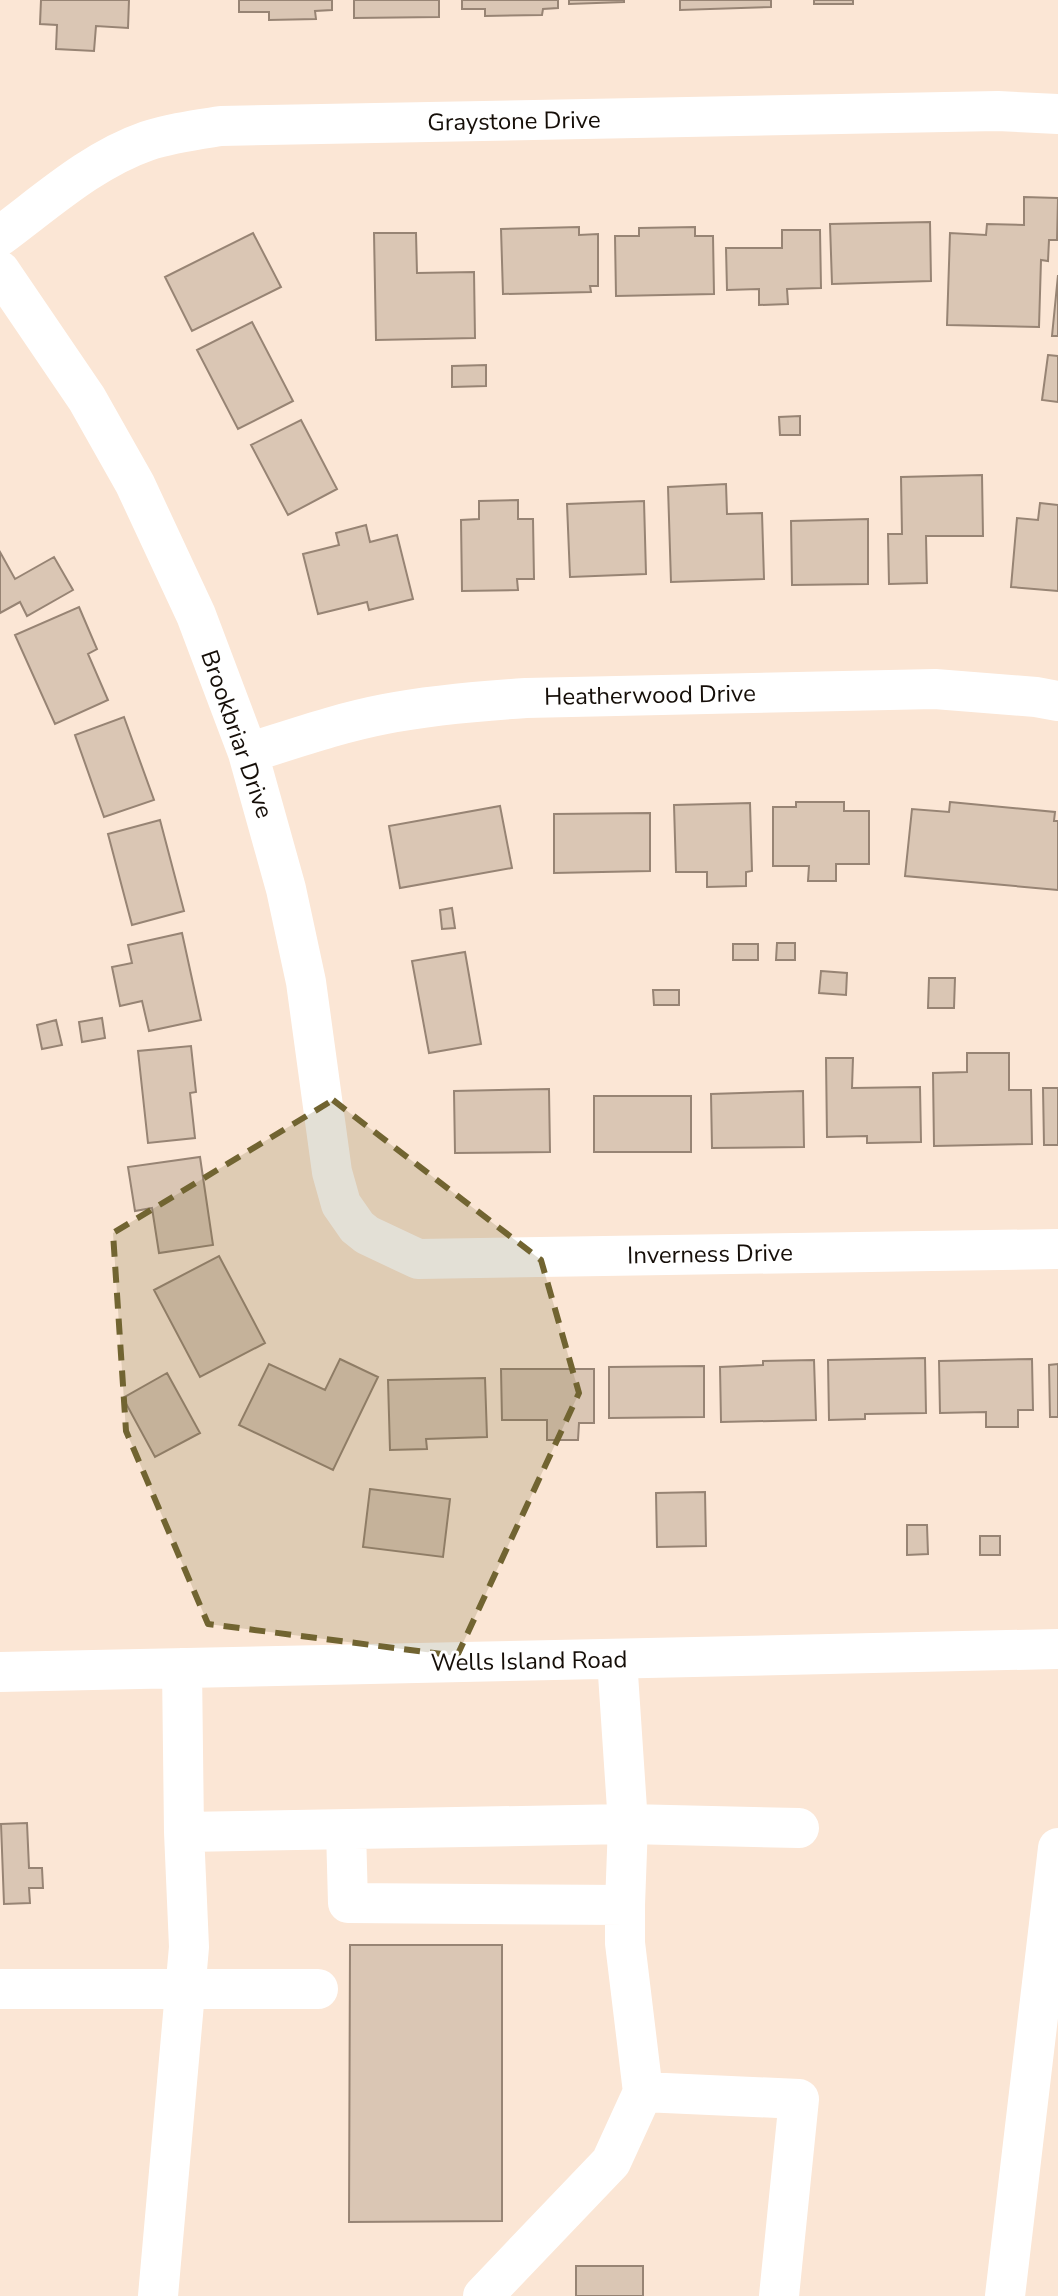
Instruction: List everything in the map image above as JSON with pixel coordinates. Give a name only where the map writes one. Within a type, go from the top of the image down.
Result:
[{"type":"street","name":"Graystone Drive","points":[[0,236],[109,158],[145,142],[182,131],[221,126],[998,111],[1058,114]]},
{"type":"street","name":"Brookbriar Drive","points":[[0,271],[87,399],[135,484],[196,615],[248,753],[286,889],[306,982],[332,1172],[341,1204],[357,1227],[367,1235]]},
{"type":"street","name":"Heatherwood Drive","points":[[248,753],[329,727],[385,714],[498,700],[935,689],[1058,701]]},
{"type":"street","name":"Inverness Drive","points":[[367,1235],[418,1259],[1058,1249]]},
{"type":"street","name":"Wells Island Road","points":[[0,1672],[1058,1649]]},
{"type":"street","points":[[483,2296],[611,2162],[643,2092],[625,1943],[628,1824],[617,1659]]},
{"type":"street","points":[[158,2296],[189,1947],[182,1668]]},
{"type":"street","points":[[184,1832],[628,1824],[799,1828]]},
{"type":"street","points":[[346,1830],[348,1903],[625,1905]]},
{"type":"street","points":[[1005,2296],[1058,1848]]},
{"type":"street","points":[[0,1989],[318,1989]]},
{"type":"street","points":[[643,2092],[799,2099],[779,2296]]},
{"type":"highlighted area","points":[[333,1100],[541,1260],[579,1393],[457,1656],[208,1624],[126,1431],[113,1233]]},
{"type":"building","points":[[41,0],[129,0],[128,28],[96,26],[94,51],[56,49],[57,25],[40,24]]},
{"type":"building","points":[[239,0],[332,0],[332,10],[315,11],[316,19],[269,20],[269,12],[239,12]]},
{"type":"building","points":[[354,0],[439,0],[439,17],[354,18]]},
{"type":"building","points":[[462,0],[558,0],[558,8],[543,9],[542,15],[485,16],[485,9],[462,9]]},
{"type":"building","points":[[569,0],[624,0],[624,2],[569,4]]},
{"type":"building","points":[[680,0],[771,0],[771,7],[680,10]]},
{"type":"building","points":[[814,0],[853,0],[853,4],[814,4]]},
{"type":"building","points":[[1024,197],[1058,198],[1057,240],[1049,240],[1048,261],[1041,260],[1039,327],[947,325],[950,233],[986,235],[987,224],[1024,225]]},
{"type":"building","points":[[930,222],[931,281],[832,284],[830,224]]},
{"type":"building","points":[[579,227],[579,235],[598,234],[598,286],[590,286],[591,292],[503,294],[501,229]]},
{"type":"building","points":[[695,227],[695,236],[713,236],[714,294],[616,296],[615,236],[639,236],[639,228]]},
{"type":"building","points":[[782,230],[820,230],[821,288],[787,289],[788,304],[759,305],[759,289],[727,290],[726,248],[782,248]]},
{"type":"building","points":[[253,233],[281,287],[192,331],[165,277]]},
{"type":"building","points":[[374,233],[416,233],[417,273],[474,272],[475,338],[376,340]]},
{"type":"building","points":[[1058,275],[1058,336],[1052,336]]},
{"type":"building","points":[[252,322],[293,401],[238,429],[197,350]]},
{"type":"building","points":[[1048,355],[1058,356],[1058,402],[1042,400]]},
{"type":"building","points":[[486,365],[486,386],[452,387],[452,366]]},
{"type":"building","points":[[800,416],[800,435],[780,435],[779,417]]},
{"type":"building","points":[[301,420],[337,489],[288,515],[251,445]]},
{"type":"building","points":[[982,475],[983,536],[926,536],[927,583],[889,584],[888,534],[902,534],[901,477]]},
{"type":"building","points":[[726,484],[727,514],[762,513],[764,579],[671,582],[668,487]]},
{"type":"building","points":[[518,500],[518,519],[533,519],[534,579],[517,579],[518,590],[462,591],[461,520],[479,519],[479,501]]},
{"type":"building","points":[[644,501],[646,574],[570,577],[567,504]]},
{"type":"building","points":[[1040,503],[1058,505],[1058,591],[1011,587],[1017,518],[1038,520]]},
{"type":"building","points":[[868,519],[868,584],[792,585],[791,521]]},
{"type":"building","points":[[366,525],[370,542],[397,535],[413,599],[369,610],[367,602],[318,614],[303,554],[339,545],[336,533]]},
{"type":"building","points":[[0,552],[15,579],[54,557],[73,590],[27,616],[20,602],[0,613]]},
{"type":"building","points":[[79,607],[97,649],[88,654],[108,700],[55,724],[15,635]]},
{"type":"building","points":[[124,717],[154,800],[104,817],[75,735]]},
{"type":"building","points":[[796,802],[844,802],[844,811],[869,811],[869,864],[836,864],[836,881],[808,881],[809,866],[773,866],[773,807],[796,807]]},
{"type":"building","points":[[950,802],[1055,812],[1054,821],[1058,821],[1058,890],[905,876],[912,809],[949,812]]},
{"type":"building","points":[[750,803],[752,871],[746,872],[746,886],[707,887],[707,872],[676,872],[674,805]]},
{"type":"building","points":[[500,806],[512,868],[400,888],[389,826]]},
{"type":"building","points":[[650,813],[650,871],[554,873],[554,814]]},
{"type":"building","points":[[160,820],[184,911],[132,925],[108,834]]},
{"type":"building","points":[[452,908],[455,928],[442,929],[440,910]]},
{"type":"building","points":[[182,933],[201,1020],[149,1031],[142,1001],[120,1006],[112,967],[132,963],[128,945]]},
{"type":"building","points":[[777,943],[795,943],[795,960],[776,960]]},
{"type":"building","points":[[733,944],[758,944],[758,960],[733,960]]},
{"type":"building","points":[[465,952],[481,1044],[429,1053],[412,961]]},
{"type":"building","points":[[821,971],[847,973],[846,995],[819,993]]},
{"type":"building","points":[[929,978],[955,978],[954,1008],[928,1008]]},
{"type":"building","points":[[653,990],[679,990],[679,1005],[654,1005]]},
{"type":"building","points":[[102,1018],[105,1038],[82,1042],[79,1022]]},
{"type":"building","points":[[56,1020],[62,1045],[42,1049],[37,1025]]},
{"type":"building","points":[[191,1046],[196,1092],[190,1093],[195,1138],[148,1143],[138,1051]]},
{"type":"building","points":[[967,1053],[1009,1053],[1009,1090],[1031,1090],[1032,1144],[934,1146],[933,1073],[967,1072]]},
{"type":"building","points":[[826,1058],[853,1058],[852,1088],[920,1087],[921,1142],[867,1143],[867,1136],[827,1137]]},
{"type":"building","points":[[1043,1088],[1058,1088],[1058,1145],[1044,1145]]},
{"type":"building","points":[[549,1089],[550,1152],[455,1153],[454,1091]]},
{"type":"building","points":[[803,1091],[804,1147],[712,1148],[711,1094]]},
{"type":"building","points":[[594,1096],[691,1096],[691,1152],[594,1152]]},
{"type":"building","points":[[200,1157],[213,1245],[159,1253],[152,1208],[135,1211],[128,1167]]},
{"type":"building","points":[[219,1256],[265,1343],[200,1377],[154,1290]]},
{"type":"building","points":[[925,1358],[926,1413],[865,1414],[865,1419],[829,1420],[828,1360]]},
{"type":"building","points":[[340,1359],[378,1377],[333,1470],[239,1425],[269,1364],[325,1390]]},
{"type":"building","points":[[1032,1359],[1033,1410],[1018,1410],[1018,1427],[986,1427],[986,1412],[940,1413],[939,1361]]},
{"type":"building","points":[[814,1360],[816,1420],[721,1422],[720,1367],[763,1365],[763,1361]]},
{"type":"building","points":[[1058,1364],[1058,1417],[1050,1417],[1049,1365]]},
{"type":"building","points":[[704,1366],[704,1417],[609,1418],[609,1367]]},
{"type":"building","points":[[501,1369],[594,1369],[594,1423],[579,1423],[578,1440],[547,1440],[547,1420],[502,1420]]},
{"type":"building","points":[[167,1373],[200,1433],[155,1457],[123,1398]]},
{"type":"building","points":[[485,1378],[487,1437],[426,1439],[427,1449],[390,1450],[388,1380]]},
{"type":"building","points":[[370,1489],[450,1499],[443,1557],[363,1547]]},
{"type":"building","points":[[705,1492],[706,1546],[657,1547],[656,1493]]},
{"type":"building","points":[[907,1525],[927,1525],[928,1554],[907,1555]]},
{"type":"building","points":[[980,1536],[1000,1536],[1000,1555],[980,1555]]},
{"type":"building","points":[[27,1823],[29,1868],[42,1868],[43,1888],[29,1888],[30,1903],[4,1904],[1,1824]]},
{"type":"building","points":[[350,1945],[502,1945],[502,2221],[349,2222]]},
{"type":"building","points":[[576,2266],[643,2266],[643,2296],[576,2296]]}]
